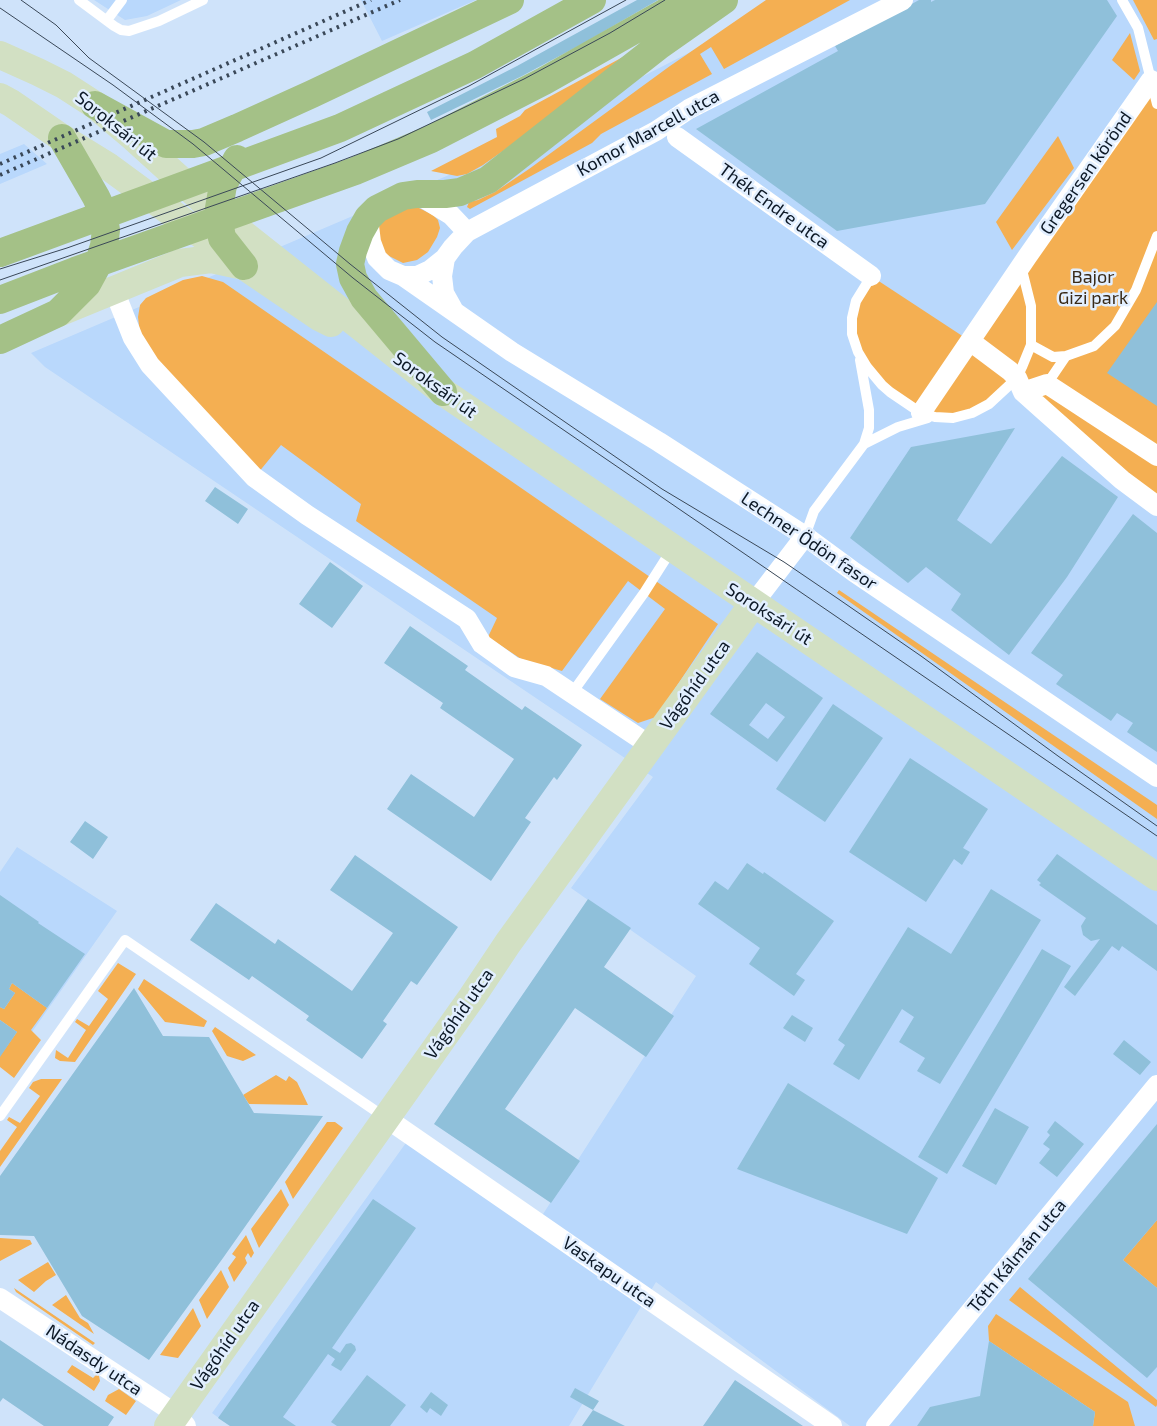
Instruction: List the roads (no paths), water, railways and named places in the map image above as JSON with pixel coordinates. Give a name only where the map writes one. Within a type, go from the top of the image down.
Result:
[{"type":"main road","points":[[95,105],[166,144],[194,144],[237,128],[312,94],[510,0]]},
{"type":"main road","points":[[0,253],[340,128],[475,65],[592,0]]},
{"type":"main road","points":[[0,300],[75,271],[355,171],[431,139],[544,81],[687,0]]},
{"type":"main road","points":[[443,392],[364,298],[352,278],[350,264],[353,251],[368,218],[377,209],[403,196],[460,192],[488,180],[660,46],[724,0]]},
{"type":"main road","name":"Soroksári út","points":[[0,55],[46,76],[95,105],[218,214],[443,392],[1157,877]]},
{"type":"main road","points":[[244,266],[222,238],[218,214],[223,185],[239,155],[261,134],[312,94]]},
{"type":"main road","name":"Soroksári út","points":[[0,97],[109,167],[244,266],[319,317],[384,347]]},
{"type":"main road","points":[[58,313],[87,284],[99,262],[106,230],[103,212],[96,197],[62,138]]},
{"type":"main road","points":[[0,340],[58,313],[117,298],[180,263],[211,259],[244,266]]},
{"type":"main road","name":"Vágóhíd utca","points":[[176,1422],[508,943],[753,604]]},
{"type":"street","name":"Komor Marcell utca","points":[[403,276],[417,276],[430,270],[445,258],[467,232],[656,131],[689,109],[903,0]]},
{"type":"street","name":"Gregersen körönd","points":[[928,415],[970,341],[1151,80]]},
{"type":"street","name":"Thék Endre utca","points":[[677,137],[870,278]]},
{"type":"street","points":[[417,194],[451,215],[467,232]]},
{"type":"street","name":"Lechner Ödön fasor","points":[[368,218],[370,242],[377,258],[389,270],[403,276],[512,352],[805,536],[854,572],[1157,777]]},
{"type":"street","name":"Lechner Ödön fasor","points":[[445,258],[442,276],[444,294],[455,313]]},
{"type":"street","points":[[117,298],[133,338],[150,365],[254,477],[307,515],[466,619],[482,644],[514,667],[546,676],[650,746]]},
{"type":"street","points":[[970,341],[1010,371],[1020,385],[1122,480],[1157,506]]},
{"type":"street","points":[[1020,385],[1047,384],[1157,456]]},
{"type":"street","points":[[753,604],[805,536]]},
{"type":"street","name":"Tóth Kálmán utca","points":[[876,1426],[1157,1085]]},
{"type":"street","name":"Vaskapu utca","points":[[386,1118],[832,1426]]},
{"type":"street","name":"Nádasdy utca","points":[[0,1298],[176,1422]]},
{"type":"lane","points":[[79,0],[121,30],[129,31],[137,30],[203,0]]},
{"type":"lane","points":[[107,20],[122,0]]},
{"type":"lane","points":[[1122,0],[1138,28],[1157,104]]},
{"type":"lane","points":[[1031,345],[1052,357],[1066,356],[1094,346],[1115,326],[1136,290],[1157,236]]},
{"type":"lane","points":[[858,352],[882,385],[928,415],[953,418],[972,413],[1020,385],[1031,345],[1031,306],[1021,266]]},
{"type":"lane","points":[[805,536],[814,511],[864,444],[868,428],[869,410],[858,352],[852,334],[852,318],[856,301],[870,278]]},
{"type":"lane","points":[[1047,384],[1066,356]]},
{"type":"lane","points":[[864,444],[928,415]]},
{"type":"lane","points":[[572,693],[644,593],[672,549]]},
{"type":"lane","points":[[0,1116],[125,940],[386,1118]]},
{"type":"tram line","points":[[21,0],[56,25],[89,58],[204,142],[350,264],[442,337],[662,489],[784,562],[837,598],[921,656],[1157,826]]},
{"type":"tram line","points":[[0,269],[67,248],[321,158],[469,86],[626,0]]},
{"type":"tram line","points":[[0,280],[335,163],[398,139],[524,79],[610,33],[665,0]]},
{"type":"tram line","points":[[0,8],[113,85],[193,144],[353,278],[435,342],[1157,836]]},
{"type":"railway","points":[[0,164],[371,0]]},
{"type":"railway","points":[[0,175],[400,0]]},
{"type":"park label","name":"Bajor Gizi park","points":[[1093,287]]}]
